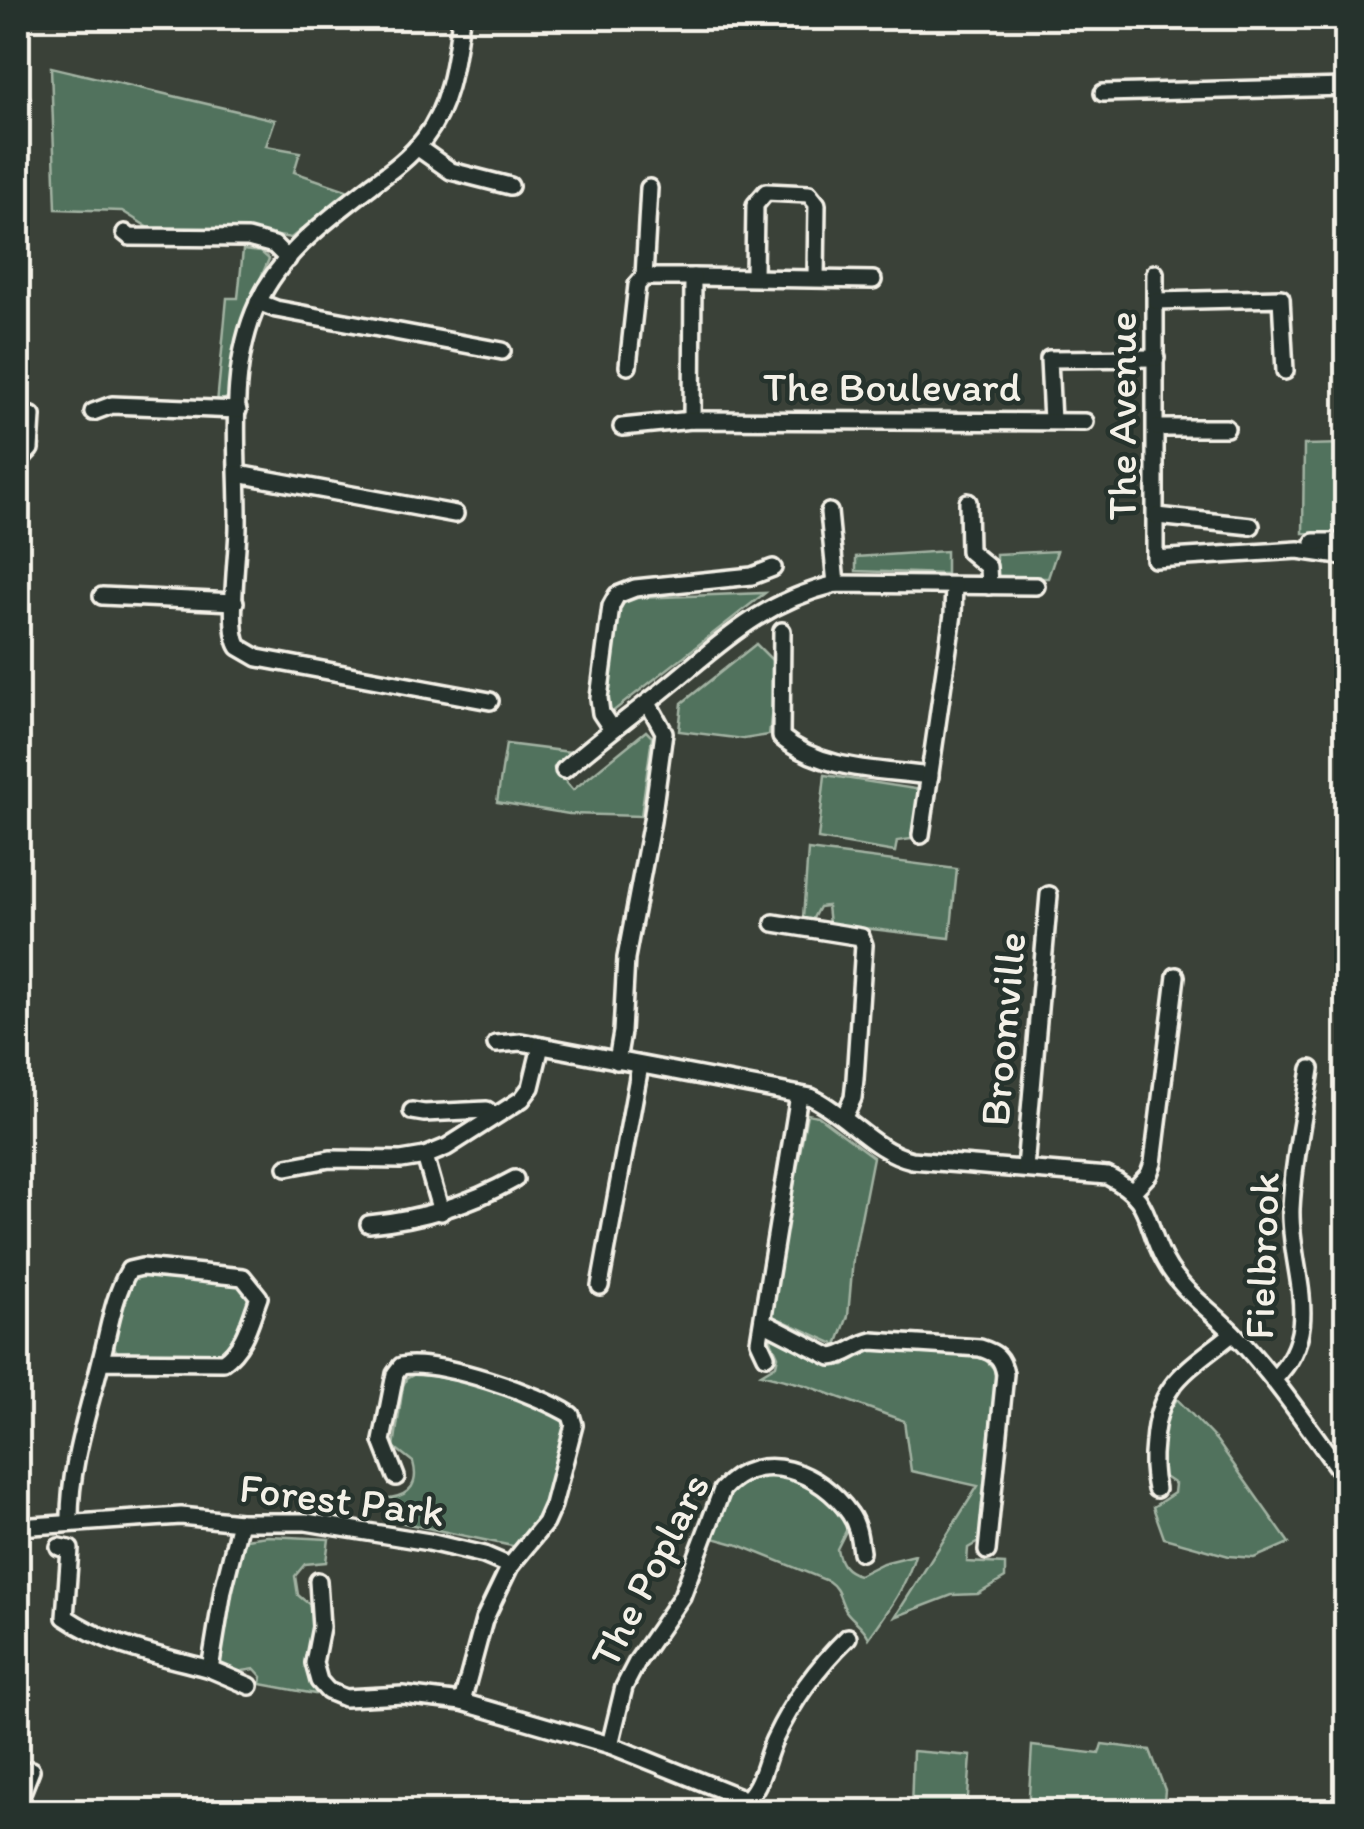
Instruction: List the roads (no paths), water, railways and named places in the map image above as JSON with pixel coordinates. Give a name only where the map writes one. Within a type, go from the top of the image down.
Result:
[{"type":"street","points":[[461,18],[450,86],[440,112],[417,148],[309,236],[258,302],[245,344],[238,410],[235,641],[249,655],[490,701]]},
{"type":"street","points":[[1103,92],[1346,87]]},
{"type":"street","points":[[417,148],[451,172],[510,186]]},
{"type":"street","points":[[628,366],[638,284],[644,276],[648,188]]},
{"type":"street","points":[[754,277],[755,204],[766,192],[785,190],[809,194],[816,204],[816,278]]},
{"type":"street","points":[[125,232],[130,237],[248,238],[274,245],[288,260]]},
{"type":"street","name":"The Avenue","points":[[1156,273],[1155,558],[1346,549]]},
{"type":"street","points":[[644,276],[873,280]]},
{"type":"street","points":[[692,420],[693,277]]},
{"type":"street","points":[[1156,301],[1281,298],[1285,371]]},
{"type":"street","points":[[258,302],[276,309],[502,350]]},
{"type":"street","name":"The Boulevard","points":[[622,427],[692,420],[1052,421],[1049,358],[1156,358]]},
{"type":"street","points":[[93,412],[112,405],[238,410]]},
{"type":"street","points":[[18,462],[30,449],[32,416]]},
{"type":"street","points":[[1052,421],[1085,422]]},
{"type":"street","points":[[1157,428],[1226,428]]},
{"type":"street","points":[[238,474],[455,514]]},
{"type":"street","points":[[968,502],[969,551],[988,567],[989,586]]},
{"type":"street","points":[[829,512],[836,584]]},
{"type":"street","points":[[1158,516],[1251,526]]},
{"type":"street","points":[[1314,542],[1346,549]]},
{"type":"street","points":[[611,728],[601,714],[600,698],[611,606],[618,595],[635,588],[752,576],[774,568]]},
{"type":"street","points":[[564,770],[748,620],[784,600],[836,584],[1036,586]]},
{"type":"street","points":[[921,835],[954,586]]},
{"type":"street","points":[[102,596],[235,602]]},
{"type":"street","points":[[782,632],[781,737],[799,752],[827,762],[930,776]]},
{"type":"street","points":[[617,1061],[626,958],[664,732],[648,703]]},
{"type":"street","name":"Broomville","points":[[1025,1168],[1049,895]]},
{"type":"street","points":[[774,923],[861,937],[864,945],[854,1098],[844,1117]]},
{"type":"street","points":[[1133,1191],[1149,1174],[1153,1163],[1176,976]]},
{"type":"street","name":"Broomville","points":[[496,1044],[521,1042],[812,1097],[900,1158],[1106,1176],[1133,1191]]},
{"type":"street","points":[[287,1167],[330,1159],[368,1161],[425,1156],[466,1136],[522,1099],[531,1088],[540,1046]]},
{"type":"street","points":[[600,1286],[640,1066]]},
{"type":"street","name":"Fielbrook","points":[[1274,1379],[1292,1361],[1298,1348],[1303,1295],[1293,1242],[1292,1208],[1311,1069]]},
{"type":"street","points":[[766,1356],[760,1341],[799,1095]]},
{"type":"street","points":[[412,1111],[424,1114],[487,1110],[494,1116]]},
{"type":"street","points":[[425,1156],[441,1212]]},
{"type":"street","points":[[369,1224],[441,1212],[486,1195],[514,1179]]},
{"type":"street","name":"Fielbrook","points":[[1133,1191],[1177,1281],[1233,1333],[1274,1379],[1346,1475]]},
{"type":"street","points":[[70,1522],[80,1442],[116,1298],[129,1270],[142,1267],[242,1277],[259,1297],[243,1340],[235,1354],[224,1362],[101,1361]]},
{"type":"street","points":[[763,1322],[831,1357],[872,1342],[980,1348],[1002,1360],[1005,1374],[988,1551]]},
{"type":"street","points":[[1156,1488],[1152,1472],[1154,1436],[1157,1410],[1164,1394],[1233,1333]]},
{"type":"street","points":[[396,1477],[382,1442],[395,1374],[401,1366],[421,1366],[483,1379],[571,1415],[574,1425],[554,1505],[545,1523],[510,1566],[484,1620],[462,1702]]},
{"type":"street","name":"The Poplars","points":[[610,1746],[624,1687],[682,1596],[722,1490],[732,1478],[767,1465],[789,1468],[816,1480],[850,1514],[858,1529],[861,1552]]},
{"type":"street","name":"Forest Park","points":[[18,1527],[181,1516],[240,1522],[306,1522],[457,1548],[510,1566]]},
{"type":"street","points":[[210,1669],[223,1590],[240,1522]]},
{"type":"street","points":[[58,1547],[70,1549],[65,1617],[101,1636],[210,1669],[250,1686]]},
{"type":"street","points":[[318,1581],[321,1627],[314,1662],[319,1681],[328,1691],[345,1698],[403,1695],[462,1702],[610,1746],[748,1798],[759,1784],[775,1738],[791,1712],[820,1666],[848,1637]]},
{"type":"street","points":[[30,1812],[18,1805],[31,1770]]}]
